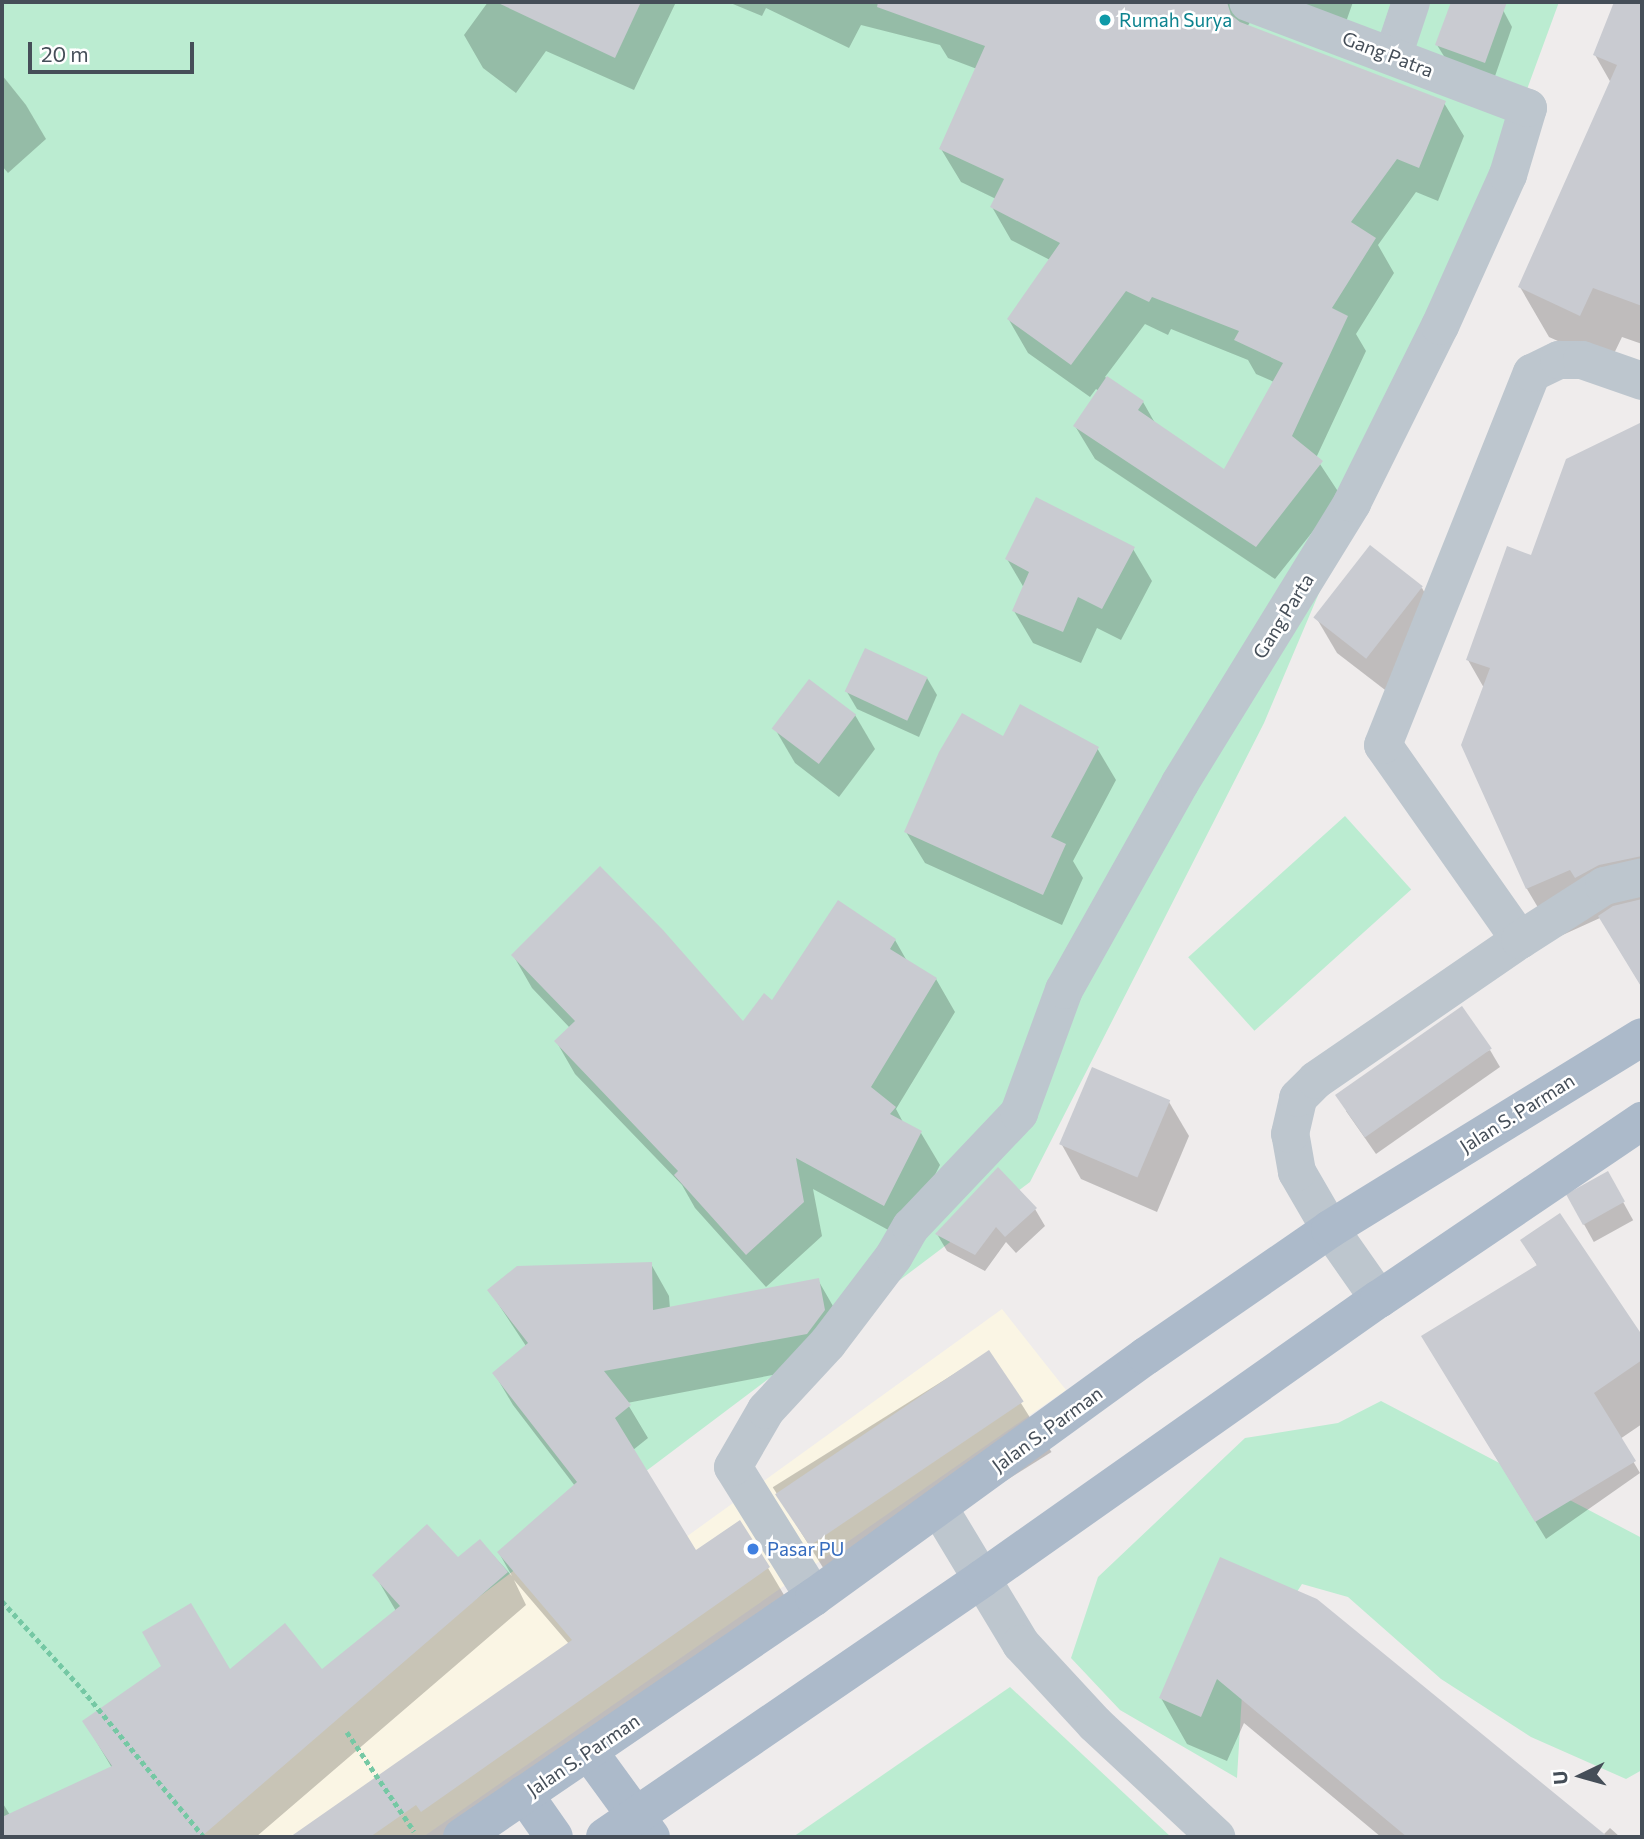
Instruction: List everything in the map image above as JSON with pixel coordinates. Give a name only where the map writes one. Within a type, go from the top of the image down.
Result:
[{"type":"main road","name":"Jalan S. Parman","points":[[462,1837],[814,1597],[1146,1356],[1330,1229],[1642,1037]]},
{"type":"main road","points":[[605,1837],[643,1827],[984,1578],[1379,1299],[1642,1121]]},
{"type":"main road","points":[[589,1752],[643,1827]]},
{"type":"main road","points":[[524,1794],[554,1837]]},
{"type":"street","name":"Gang Patra","points":[[1248,2],[1528,108]]},
{"type":"street","points":[[1393,56],[1411,2]]},
{"type":"street","name":"Gang Parta","points":[[814,1597],[733,1466],[766,1410],[828,1343],[894,1256],[911,1227],[1019,1114],[1064,990],[1180,783],[1358,492],[1440,326],[1508,174],[1528,108]]},
{"type":"street","points":[[1520,940],[1383,745],[1532,373],[1559,360],[1582,360],[1642,382]]},
{"type":"street","points":[[1379,1299],[1330,1229],[1297,1172],[1290,1134],[1298,1098],[1316,1080],[1520,940],[1604,886],[1642,877]]},
{"type":"street","points":[[939,1508],[984,1578],[1021,1644],[1095,1724],[1216,1837]]},
{"type":"path","points":[[2,1601],[82,1689],[204,1837]]},
{"type":"path","points":[[346,1732],[414,1831]]},
{"type":"shaded area","name":"Pasar PU","points":[[1002,1309],[1066,1390],[423,1837],[7,1837],[474,1478],[571,1620]]},
{"type":"green space","points":[[2,2],[1559,2],[1401,433],[1355,508],[1264,723],[1030,1182],[160,1837],[2,1837]]},
{"type":"green space","points":[[1345,816],[1411,890],[1254,1031],[1188,957]]},
{"type":"green space","points":[[1381,1401],[1642,1538],[1642,1770],[1626,1779],[1531,1737],[1441,1679],[1348,1597],[1302,1584],[1243,1677],[1237,1778],[1120,1710],[1071,1658],[1098,1577],[1245,1438],[1338,1423]]},
{"type":"green space","points":[[1010,1687],[1171,1837],[793,1837]]},
{"type":"building","points":[[496,2],[641,2],[615,58]]},
{"type":"building","points":[[878,2],[1227,2],[1231,15],[1240,22],[1446,101],[1419,168],[1397,159],[1351,222],[1376,238],[1332,308],[1348,316],[1292,436],[1323,461],[1256,547],[1073,426],[1107,376],[1144,401],[1138,410],[1224,469],[1283,363],[1234,340],[1239,331],[1152,297],[1149,302],[1126,291],[1071,365],[1007,319],[1060,243],[990,207],[1004,179],[939,149],[985,46],[877,7]]},
{"type":"building","points":[[1451,2],[1507,2],[1485,63],[1435,45]]},
{"type":"building","points":[[1614,2],[1642,2],[1642,306],[1593,288],[1580,316],[1518,287],[1617,65],[1593,55]]},
{"type":"building","points":[[1642,422],[1642,856],[1599,865],[1575,878],[1570,870],[1526,889],[1461,745],[1490,668],[1466,660],[1507,546],[1531,555],[1566,459]]},
{"type":"building","points":[[1036,497],[1135,547],[1102,609],[1078,597],[1063,632],[1012,611],[1029,572],[1005,559]]},
{"type":"building","points":[[1370,545],[1423,586],[1366,659],[1313,617]]},
{"type":"building","points":[[865,648],[928,677],[907,721],[845,692]]},
{"type":"building","points":[[809,679],[856,715],[819,764],[772,729]]},
{"type":"building","points":[[1020,704],[1099,747],[1051,837],[1066,844],[1043,895],[904,832],[939,752],[962,713],[1003,736]]},
{"type":"building","points":[[600,866],[663,930],[743,1021],[764,993],[772,1000],[838,900],[896,939],[890,949],[937,978],[871,1087],[896,1107],[890,1114],[922,1131],[884,1206],[796,1158],[804,1202],[746,1255],[674,1175],[678,1171],[554,1041],[575,1021],[511,955]]},
{"type":"building","points":[[1642,899],[1642,988],[1598,916],[1613,906]]},
{"type":"building","points":[[1462,1006],[1492,1049],[1365,1138],[1335,1095]]},
{"type":"building","points":[[1092,1067],[1170,1100],[1137,1178],[1059,1144]]},
{"type":"building","points":[[998,1167],[1037,1208],[1005,1237],[996,1227],[975,1255],[935,1234]]},
{"type":"building","points":[[1608,1171],[1625,1202],[1583,1225],[1566,1194]]},
{"type":"building","points":[[1560,1213],[1642,1335],[1642,1360],[1594,1393],[1636,1461],[1535,1522],[1421,1336],[1537,1265],[1520,1240]]},
{"type":"building","points":[[652,1262],[653,1310],[819,1278],[825,1310],[807,1334],[604,1371],[631,1405],[615,1418],[696,1550],[740,1520],[770,1567],[421,1812],[416,1805],[370,1837],[290,1837],[572,1640],[497,1552],[577,1482],[492,1373],[528,1343],[487,1290],[517,1266]]},
{"type":"building","points":[[989,1350],[1024,1401],[810,1546],[775,1494]]},
{"type":"building","points":[[427,1524],[458,1557],[480,1539],[508,1572],[201,1837],[2,1837],[2,1817],[112,1766],[82,1721],[161,1666],[142,1632],[191,1603],[230,1669],[285,1623],[322,1669],[400,1606],[372,1575]]},
{"type":"building","points":[[1220,1557],[1317,1599],[1608,1837],[1407,1837],[1217,1679],[1201,1717],[1159,1698]]},
{"type":"place","name":"Rumah Surya","points":[[1105,20]]},
{"type":"place","name":"Pasar PU","points":[[753,1549]]}]
